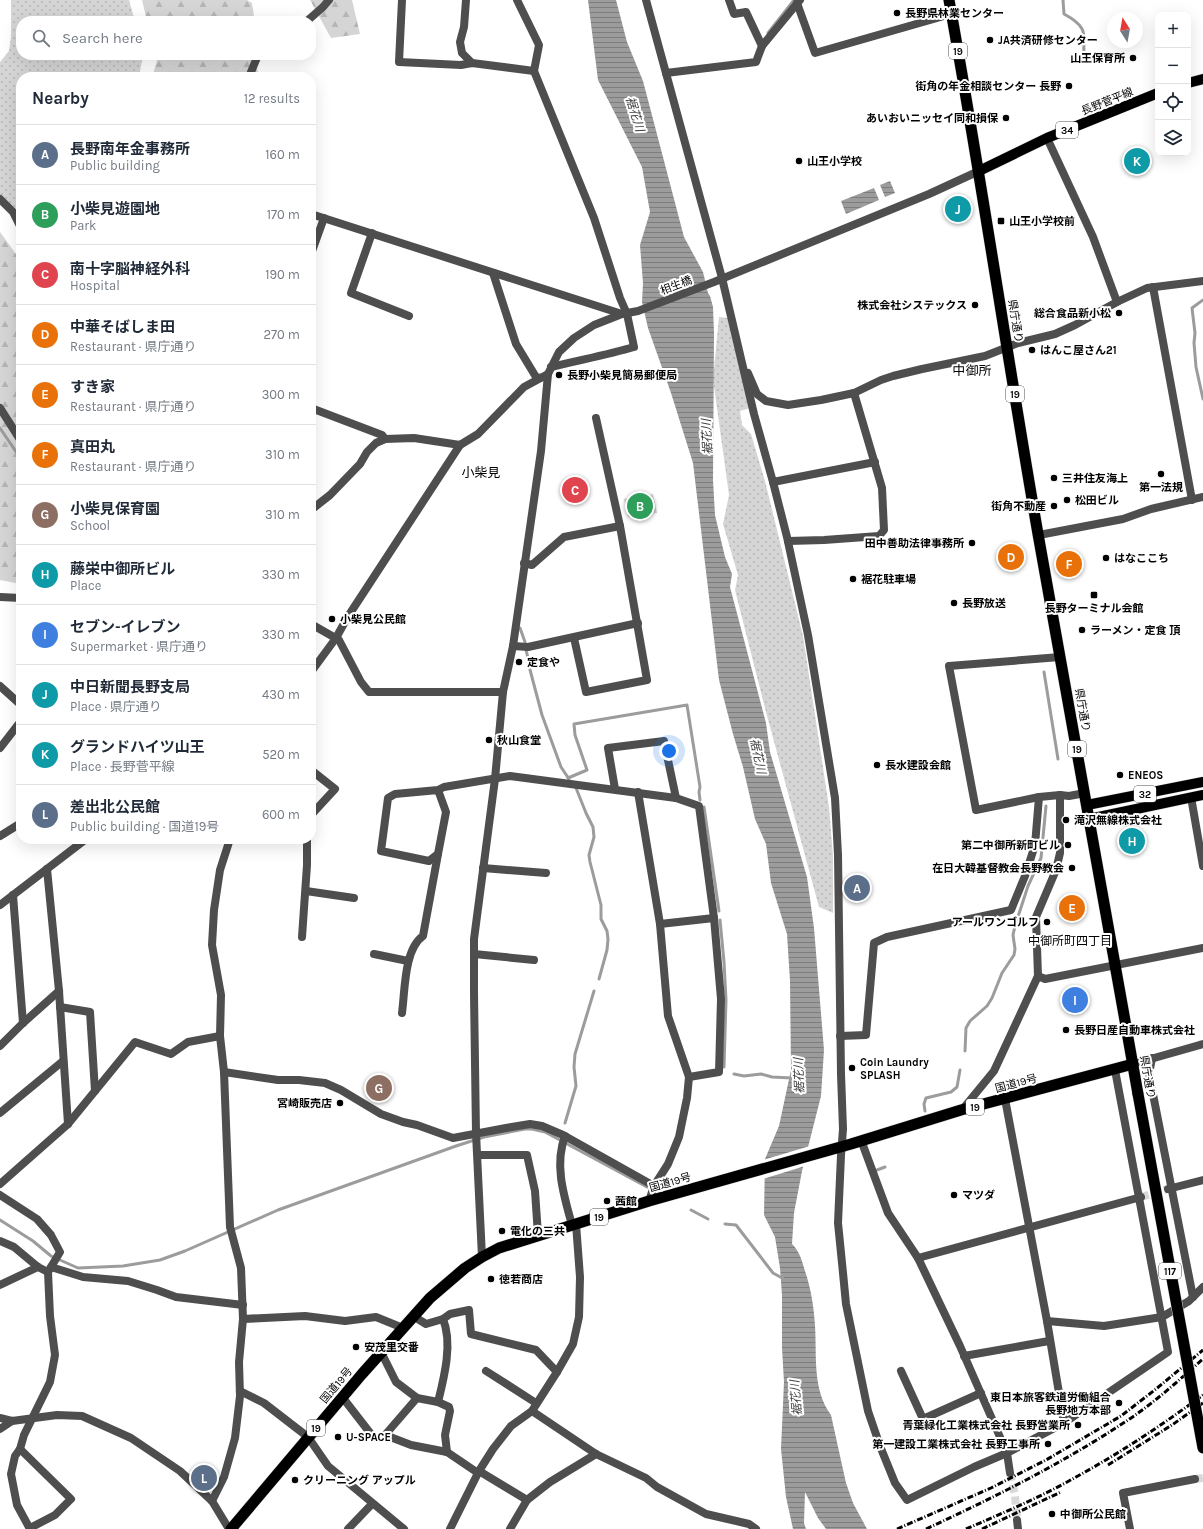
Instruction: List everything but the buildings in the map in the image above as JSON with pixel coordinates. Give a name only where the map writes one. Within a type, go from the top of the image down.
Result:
[{"type":"highway","name":"県庁通り","points":[[949,0],[979,171],[1038,535],[1085,793],[1114,966],[1203,1448]]},
{"type":"highway","name":"国道19号","points":[[230,1529],[413,1316],[430,1298],[465,1268],[482,1256],[499,1248],[538,1235],[650,1201],[839,1147],[961,1110],[1133,1064]]},
{"type":"main road","points":[[1191,82],[1203,79]]},
{"type":"main road","name":"長野菅平線","points":[[979,171],[1048,138],[1155,94]]},
{"type":"main road","name":"32","points":[[1087,805],[1203,782]]},
{"type":"main road","name":"32","points":[[1089,819],[1203,795]]},
{"type":"street","points":[[313,16],[329,0]]},
{"type":"street","points":[[402,0],[399,62],[461,65],[472,63],[534,71]]},
{"type":"street","points":[[466,0],[464,27],[460,42],[462,53],[472,63]]},
{"type":"street","points":[[493,273],[516,344],[536,377],[581,359],[634,347],[594,218],[534,71],[539,44],[517,0]]},
{"type":"street","points":[[646,0],[722,278],[754,414],[788,541],[808,634],[835,798],[838,855],[840,1036],[843,1129],[839,1147],[838,1223],[846,1304],[868,1410],[880,1446],[895,1482],[907,1500],[974,1467],[1007,1453],[1064,1423],[1168,1352],[1140,1198],[1114,1070]]},
{"type":"street","points":[[730,0],[734,14],[746,12],[762,46]]},
{"type":"street","points":[[666,73],[756,62],[762,46],[798,2]]},
{"type":"street","points":[[798,2],[815,53],[951,14]]},
{"type":"street","points":[[250,72],[256,60]]},
{"type":"street","points":[[1048,138],[1093,237],[1117,302]]},
{"type":"street","name":"相生橋","points":[[546,373],[559,352],[574,338],[594,325],[638,311],[714,282],[929,194],[979,171]]},
{"type":"street","points":[[0,199],[13,212],[16,218]]},
{"type":"street","points":[[316,216],[625,314]]},
{"type":"street","points":[[316,240],[324,218]]},
{"type":"street","points":[[372,233],[351,293],[409,316]]},
{"type":"street","points":[[739,349],[757,394],[766,400],[788,405],[854,393],[893,376],[922,368],[985,356],[1018,343],[1055,334],[1142,289],[1203,281]]},
{"type":"street","points":[[1153,287],[1192,500]]},
{"type":"street","points":[[316,665],[336,638],[351,611],[460,445],[478,434],[524,387],[546,373]]},
{"type":"street","points":[[482,1256],[476,1138],[474,939],[495,779],[503,692],[513,646],[541,451],[546,373]]},
{"type":"street","points":[[788,541],[880,536],[884,530],[882,488],[854,393]]},
{"type":"street","points":[[0,408],[16,433]]},
{"type":"street","points":[[316,410],[382,435],[385,438]]},
{"type":"street","points":[[574,638],[586,692],[647,680],[620,526],[596,418]]},
{"type":"street","points":[[316,506],[330,495],[360,464],[367,452],[376,443],[385,438],[414,438],[460,445]]},
{"type":"street","points":[[773,482],[875,462]]},
{"type":"street","points":[[1038,535],[1123,519],[1151,509],[1203,497]]},
{"type":"street","points":[[524,564],[532,565],[564,537],[620,526]]},
{"type":"street","points":[[0,597],[16,598]]},
{"type":"street","points":[[513,646],[528,647],[638,624]]},
{"type":"street","points":[[316,627],[339,640],[361,682],[368,692],[503,692]]},
{"type":"street","points":[[1060,657],[949,666],[976,810],[1039,797],[1060,795],[1068,796],[1085,793]]},
{"type":"street","points":[[0,686],[16,700]]},
{"type":"street","points":[[0,748],[16,727]]},
{"type":"street","points":[[615,789],[608,748],[664,741],[676,798]]},
{"type":"street","points":[[316,774],[335,789],[316,810]]},
{"type":"street","points":[[438,854],[429,860],[381,851],[388,798],[395,794],[438,790],[444,787],[510,776],[676,798],[699,806],[714,918],[721,999],[719,1072],[689,1077]]},
{"type":"street","points":[[402,1013],[408,961],[417,940],[423,936],[446,812],[438,790]]},
{"type":"street","points":[[638,792],[660,924],[668,1016],[689,1077],[687,1098],[679,1137],[668,1164],[654,1186],[650,1201]]},
{"type":"street","points":[[961,1110],[994,1071],[1038,976],[1036,917],[1056,870],[1060,853],[1060,795]]},
{"type":"street","points":[[840,1036],[866,1034],[874,943],[887,937],[1011,910],[1025,876],[1035,845],[1039,797]]},
{"type":"street","points":[[1191,797],[1203,866]]},
{"type":"street","points":[[1,833],[16,826]]},
{"type":"street","points":[[0,904],[80,844]]},
{"type":"street","points":[[212,1501],[224,1477],[233,1444],[240,1391],[239,1362],[243,1318],[241,1268],[230,1230],[224,1072],[220,1036],[220,995],[212,945],[214,910],[220,870],[228,844]]},
{"type":"street","points":[[302,937],[306,891],[307,844]]},
{"type":"street","points":[[483,868],[546,874]]},
{"type":"street","points":[[47,869],[59,991],[68,1124]]},
{"type":"street","points":[[306,891],[354,898]]},
{"type":"street","points":[[13,895],[23,1023]]},
{"type":"street","points":[[660,924],[714,918]]},
{"type":"street","points":[[1038,976],[1045,979],[1203,948]]},
{"type":"street","points":[[374,954],[408,961]]},
{"type":"street","points":[[474,954],[534,960]]},
{"type":"street","points":[[0,1046],[59,991]]},
{"type":"street","points":[[60,1007],[90,1012],[95,1091]]},
{"type":"street","points":[[0,1184],[68,1124],[136,1042],[171,1054],[188,1042],[220,1036]]},
{"type":"street","points":[[1133,1064],[1203,1044]]},
{"type":"street","points":[[1152,1058],[1149,1074],[1170,1189],[1193,1297]]},
{"type":"street","points":[[0,1113],[63,1061]]},
{"type":"street","points":[[224,1072],[278,1080],[299,1080],[325,1083],[341,1090],[381,1114],[453,1138],[476,1138],[530,1124],[542,1126],[654,1186]]},
{"type":"street","points":[[1005,1099],[1047,1322],[1064,1423]]},
{"type":"street","points":[[450,1529],[479,1472],[493,1449],[511,1426],[532,1411],[558,1372],[573,1344],[579,1317],[580,1277],[574,1224],[560,1174],[560,1153],[564,1139]]},
{"type":"street","points":[[861,1140],[888,1212],[918,1258],[981,1393],[1007,1453],[1010,1473]]},
{"type":"street","points":[[478,1155],[527,1155],[535,1191],[538,1235]]},
{"type":"street","points":[[1170,1189],[1203,1180]]},
{"type":"street","points":[[0,1195],[37,1219],[51,1235],[60,1252],[53,1264],[50,1316],[55,1355],[50,1382],[15,1456],[11,1474],[17,1505],[30,1528],[55,1515],[71,1499],[20,1448]]},
{"type":"street","points":[[918,1258],[1140,1198]]},
{"type":"street","points":[[0,1241],[14,1247],[38,1267]]},
{"type":"street","points":[[0,1285],[38,1267],[53,1264],[83,1277],[128,1281],[176,1297],[243,1305]]},
{"type":"street","points":[[1047,1322],[1104,1326],[1162,1317],[1189,1301],[1203,1287]]},
{"type":"street","points":[[413,1316],[426,1324],[443,1319],[450,1314],[469,1310],[471,1334],[536,1350],[558,1372]]},
{"type":"street","points":[[243,1318],[305,1316],[345,1321],[376,1317],[403,1328]]},
{"type":"street","points":[[438,1402],[445,1376],[447,1355],[443,1319]]},
{"type":"street","points":[[964,1356],[1049,1341]]},
{"type":"street","points":[[382,1352],[396,1382],[417,1398],[438,1402],[449,1407],[450,1411],[445,1435],[447,1452]]},
{"type":"street","points":[[486,1371],[536,1403]]},
{"type":"street","points":[[901,1371],[923,1419],[981,1393]]},
{"type":"street","points":[[240,1391],[264,1403],[308,1437],[328,1466],[404,1529]]},
{"type":"street","points":[[343,1398],[374,1438],[385,1435],[417,1398]]},
{"type":"street","points":[[532,1411],[596,1454],[646,1478],[657,1487],[706,1514],[749,1524],[756,1529]]},
{"type":"street","points":[[0,1418],[12,1421],[58,1415],[82,1416],[132,1438],[180,1471],[212,1501],[230,1529]]},
{"type":"street","points":[[0,1429],[12,1421]]},
{"type":"street","points":[[385,1435],[411,1445],[447,1452],[527,1500]]},
{"type":"street","points":[[510,1529],[527,1500],[550,1482],[596,1454]]},
{"type":"street","points":[[1130,1529],[1123,1493],[1195,1479]]},
{"type":"street","points":[[348,1529],[372,1504]]},
{"type":"street","points":[[1018,1520],[1018,1529]]},
{"type":"green space","points":[[11,0],[129,0],[134,16],[16,16],[16,60],[142,60],[140,72],[16,72],[16,214],[0,197],[0,62],[9,51],[11,37]]},
{"type":"green space","points":[[142,0],[247,0],[252,3],[254,16],[146,16]]},
{"type":"green space","points":[[310,0],[352,0],[360,34],[331,38]]},
{"type":"green space","points":[[255,60],[258,72],[154,72],[157,61]]},
{"type":"green space","points":[[0,232],[16,254],[16,583],[0,580]]},
{"type":"green space","points":[[719,317],[728,318],[750,408],[740,411],[742,425],[751,434],[765,481],[803,636],[829,807],[833,856],[833,913],[819,907],[766,712],[735,590],[738,575],[723,524],[729,495],[713,379]]},
{"type":"green space","points":[[653,494],[657,513],[628,517],[624,499]]},
{"type":"water","name":"裾花川","points":[[588,0],[616,0],[627,42],[643,81],[684,237],[703,272],[713,307],[713,480],[715,515],[725,557],[732,574],[730,587],[766,723],[770,752],[807,877],[814,928],[824,1050],[821,1096],[802,1171],[794,1213],[792,1244],[802,1260],[812,1298],[818,1383],[825,1405],[831,1415],[846,1483],[853,1503],[867,1529],[826,1529],[818,1518],[805,1492],[804,1523],[806,1529],[793,1529],[786,1497],[781,1449],[784,1382],[780,1268],[775,1237],[764,1215],[765,1159],[779,1126],[791,1070],[790,981],[787,934],[771,883],[766,844],[755,819],[743,767],[719,680],[693,463],[671,393],[648,328],[642,302],[643,283],[640,245],[650,212],[642,167],[598,80]]},
{"type":"water","points":[[890,181],[895,193],[885,197],[880,185]]},
{"type":"water","points":[[874,188],[879,200],[846,214],[841,201]]},
{"type":"pier","points":[[810,1146],[805,1166],[763,1179],[763,1160]]},
{"type":"waterway","points":[[768,33],[794,0]]},
{"type":"waterway","points":[[1063,0],[1064,14],[1079,25],[1083,30],[1085,62]]},
{"type":"waterway","points":[[1203,300],[1192,308],[1195,333],[1194,343],[1196,367],[1203,399]]},
{"type":"waterway","points":[[0,428],[16,452]]},
{"type":"waterway","points":[[520,628],[525,642]]},
{"type":"waterway","points":[[526,650],[529,662]]},
{"type":"waterway","points":[[529,666],[542,715],[561,767],[569,779]]},
{"type":"waterway","points":[[1044,672],[1058,759]]},
{"type":"waterway","points":[[568,778],[587,770],[575,735],[574,724],[687,705],[700,787],[700,800]]},
{"type":"waterway","points":[[576,788],[593,827],[594,837],[589,855],[601,905],[601,919],[607,931],[608,939],[607,950],[599,979]]},
{"type":"waterway","points":[[965,1051],[966,1028],[970,1021],[987,1006],[992,998],[1002,973],[1014,955],[1015,949],[1013,935],[1015,926],[1028,886],[1041,858],[1046,806]]},
{"type":"waterway","points":[[704,807],[719,911]]},
{"type":"waterway","points":[[720,920],[726,1000],[724,1067]]},
{"type":"waterway","points":[[565,1123],[576,1086],[574,1067],[575,1054],[594,991]]},
{"type":"waterway","points":[[925,1111],[924,1104],[926,1098],[951,1092],[957,1087],[960,1070]]},
{"type":"waterway","name":"裾花川","points":[[734,1074],[744,1076],[761,1074],[772,1077],[792,1078]]},
{"type":"waterway","points":[[0,1220],[33,1241],[51,1256],[78,1268],[123,1266],[160,1260],[185,1251],[278,1210],[456,1146],[484,1137],[525,1129],[545,1132],[647,1187]]},
{"type":"waterway","points":[[877,1170],[885,1167]]},
{"type":"waterway","points":[[691,1210],[708,1219]]},
{"type":"waterway","points":[[725,1224],[736,1225],[773,1273],[784,1279]]},
{"type":"tunnel","points":[[1141,1197],[1168,1189]]},
{"type":"tunnel","points":[[1010,1473],[1015,1495],[1017,1520]]},
{"type":"tunnel","points":[[1195,1479],[1203,1478]]},
{"type":"railway","points":[[897,1529],[991,1488],[1046,1460],[1121,1416],[1203,1350]]},
{"type":"railway","points":[[926,1529],[977,1505],[1077,1452],[1145,1408],[1203,1359]]},
{"type":"railway","points":[[966,1529],[1036,1498],[1092,1468],[1141,1438],[1203,1395]]},
{"type":"railway","points":[[1108,1465],[1172,1425],[1203,1403]]},
{"type":"railway","points":[[982,1529],[1061,1492]]},
{"type":"place","name":"長野県林業センター","points":[[897,13]]},
{"type":"place","name":"JA共済研修センター","points":[[990,40]]},
{"type":"place","name":"山王保育所","points":[[1133,58]]},
{"type":"place","name":"街角の年金相談センター 長野","points":[[1069,86]]},
{"type":"place","name":"あいおいニッセイ同和損保","points":[[1006,118]]},
{"type":"place","name":"山王小学校","points":[[799,161]]},
{"type":"place","name":"グランドハイツ山王","points":[[1137,161]]},
{"type":"place","name":"中日新聞長野支局","points":[[958,209]]},
{"type":"place","name":"山王小学校前","points":[[1001,221]]},
{"type":"place","name":"株式会社システックス","points":[[975,305]]},
{"type":"place","name":"総合食品新小松","points":[[1119,313]]},
{"type":"place","name":"はんこ屋さん21","points":[[1032,350]]},
{"type":"place","name":"長野小柴見簡易郵便局","points":[[559,375]]},
{"type":"place","name":"第一法規","points":[[1161,474]]},
{"type":"place","name":"三井住友海上","points":[[1054,478]]},
{"type":"place","name":"南十字脳神経外科","points":[[575,490]]},
{"type":"place","name":"松田ビル","points":[[1067,500]]},
{"type":"place","name":"小柴見遊園地","points":[[640,506]]},
{"type":"place","name":"街角不動産","points":[[1054,506]]},
{"type":"place","name":"田中善助法律事務所","points":[[972,543]]},
{"type":"place","name":"中華そばしま田","points":[[1011,557]]},
{"type":"place","name":"はなここち","points":[[1106,558]]},
{"type":"place","name":"真田丸","points":[[1069,564]]},
{"type":"place","name":"裾花駐車場","points":[[853,579]]},
{"type":"place","name":"長野ターミナル会館","points":[[1094,595]]},
{"type":"place","name":"長野放送","points":[[954,603]]},
{"type":"place","name":"小柴見公民館","points":[[332,619]]},
{"type":"place","name":"ラーメン・定食 頂","points":[[1082,630]]},
{"type":"place","name":"定食や","points":[[519,662]]},
{"type":"place","name":"秋山食堂","points":[[489,740]]},
{"type":"place","name":"長水建設会館","points":[[877,765]]},
{"type":"place","name":"ENEOS","points":[[1120,775]]},
{"type":"place","name":"滝沢無線株式会社","points":[[1066,820]]},
{"type":"place","name":"藤栄中御所ビル","points":[[1132,841]]},
{"type":"place","name":"第二中御所新町ビル","points":[[1068,845]]},
{"type":"place","name":"在日大韓基督教会長野教会","points":[[1072,868]]},
{"type":"place","name":"長野南年金事務所","points":[[857,888]]},
{"type":"place","name":"すき家","points":[[1072,908]]},
{"type":"place","name":"アールワンゴルフ","points":[[1047,922]]},
{"type":"place","name":"セブン-イレブン","points":[[1075,1000]]},
{"type":"place","name":"長野日産自動車株式会社","points":[[1066,1030]]},
{"type":"place","name":"Coin Laundry SPLASH","points":[[852,1068]]},
{"type":"place","name":"小柴見保育園","points":[[379,1088]]},
{"type":"place","name":"宮崎販売店","points":[[340,1103]]},
{"type":"place","name":"マツダ","points":[[954,1195]]},
{"type":"place","name":"茜館","points":[[607,1201]]},
{"type":"place","name":"電化の三共","points":[[502,1231]]},
{"type":"place","name":"徳若商店","points":[[491,1279]]},
{"type":"place","name":"安茂里交番","points":[[356,1347]]},
{"type":"place","name":"東日本旅客鉄道労働組合 長野地方本部","points":[[1119,1403]]},
{"type":"place","name":"青葉緑化工業株式会社 長野営業所","points":[[1078,1425]]},
{"type":"place","name":"U-SPACE","points":[[338,1437]]},
{"type":"place","name":"第一建設工業株式会社 長野工事所","points":[[1048,1444]]},
{"type":"place","name":"差出北公民館","points":[[204,1478]]},
{"type":"place","name":"クリーニング アップル","points":[[295,1480]]},
{"type":"place","name":"中御所公民館","points":[[1052,1514]]},
{"type":"district","name":"中御所","points":[[972,370]]},
{"type":"district","name":"小柴見","points":[[481,472]]},
{"type":"district","name":"中御所町四丁目","points":[[1070,941]]}]
